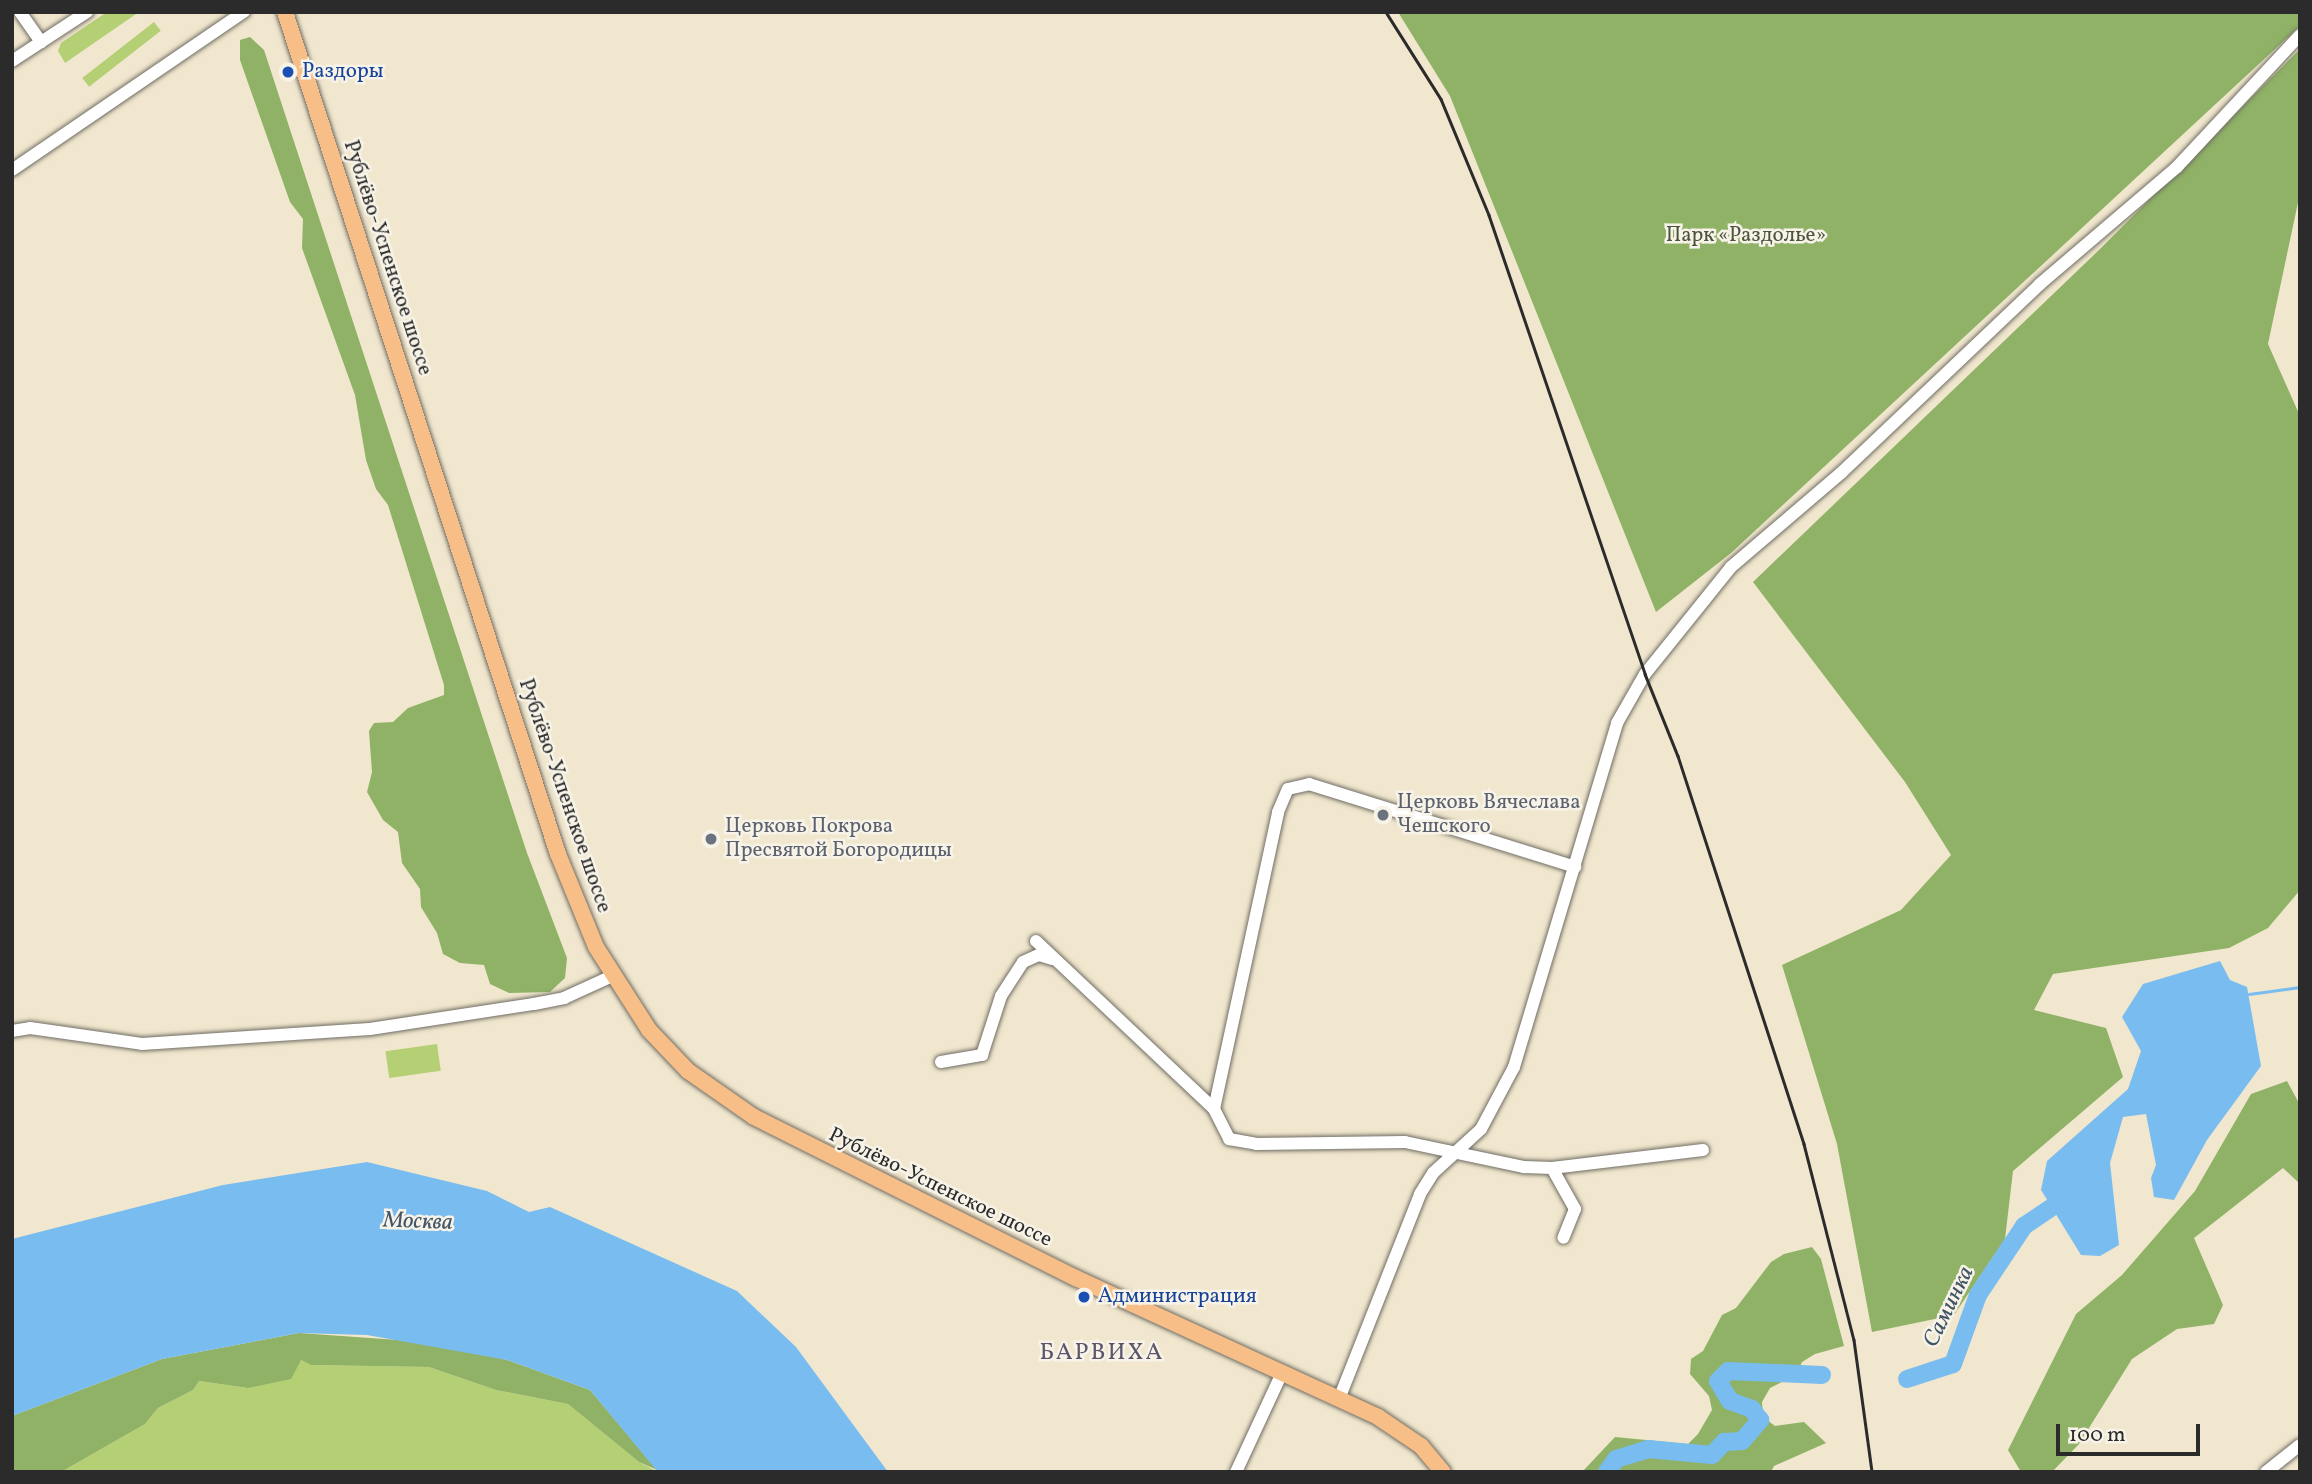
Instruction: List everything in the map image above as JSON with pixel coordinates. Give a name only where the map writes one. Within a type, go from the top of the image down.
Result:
[{"type":"main road","name":"Рублёво-Успенское шоссе","points":[[285,12],[558,854],[582,919],[612,976],[667,1050],[754,1117],[1076,1278],[1339,1399],[1407,1435],[1443,1472]]},
{"type":"street","points":[[20,12],[41,42]]},
{"type":"street","points":[[12,61],[87,12]]},
{"type":"street","points":[[12,170],[244,12]]},
{"type":"street","points":[[1339,1399],[1420,1194],[1433,1173],[1481,1129],[1514,1067],[1617,723],[1628,701],[1731,567],[1841,473],[2040,284],[2177,167],[2296,38]]},
{"type":"street","points":[[1214,1109],[1278,812],[1288,789],[1309,784],[1575,867]]},
{"type":"street","points":[[1035,941],[1214,1109],[1229,1139],[1256,1144],[1405,1142],[1524,1167],[1552,1168],[1703,1150]]},
{"type":"street","points":[[941,1062],[982,1055],[1000,996],[1023,962],[1039,955],[1055,960]]},
{"type":"street","points":[[12,1031],[30,1028],[142,1044],[345,1031],[564,998],[612,976]]},
{"type":"street","points":[[1552,1168],[1575,1209],[1563,1238]]},
{"type":"street","points":[[1236,1472],[1282,1373]]},
{"type":"street","points":[[2266,1472],[2300,1445]]},
{"type":"green space","points":[[107,12],[139,12],[65,63],[58,51],[61,43]]},
{"type":"green space","name":"Парк «Раздолье»","points":[[1398,12],[2300,12],[2300,26],[1731,553],[1656,612],[1450,96]]},
{"type":"green space","points":[[154,22],[161,31],[89,87],[82,78]]},
{"type":"green space","points":[[250,37],[264,50],[527,853],[567,958],[565,978],[550,992],[509,993],[490,984],[484,965],[460,963],[443,954],[437,933],[421,907],[420,889],[402,863],[398,832],[383,820],[367,792],[372,772],[369,731],[374,723],[393,722],[408,708],[444,695],[444,685],[388,505],[376,489],[366,460],[355,395],[302,248],[303,219],[290,202],[240,60],[240,40]]},
{"type":"green space","points":[[2300,49],[2300,193],[2268,344],[2300,416],[2300,890],[2268,928],[2229,948],[2053,974],[2034,1010],[2106,1028],[2123,1077],[2013,1171],[2005,1239],[1954,1315],[1872,1332],[1837,1144],[1782,965],[1901,910],[1951,855],[1905,782],[1753,582],[2099,250]]},
{"type":"green space","points":[[437,1044],[441,1071],[389,1078],[386,1051]]},
{"type":"green space","points":[[2287,1081],[2300,1105],[2300,1184],[2283,1168],[2194,1238],[2223,1305],[2214,1324],[2177,1329],[2132,1359],[2079,1444],[2052,1472],[2021,1472],[2008,1450],[2076,1314],[2122,1275],[2195,1191],[2251,1094]]},
{"type":"green space","points":[[1812,1247],[1821,1259],[1844,1346],[1815,1354],[1802,1362],[1796,1375],[1770,1388],[1762,1402],[1763,1417],[1775,1426],[1804,1422],[1826,1443],[1774,1466],[1771,1472],[1582,1472],[1615,1437],[1688,1444],[1698,1434],[1712,1410],[1709,1396],[1690,1374],[1691,1359],[1703,1351],[1722,1315],[1736,1308],[1771,1262],[1784,1254]]},
{"type":"green space","points":[[299,1333],[427,1342],[507,1360],[590,1390],[657,1470],[639,1462],[568,1404],[496,1390],[429,1367],[311,1365],[301,1360],[291,1379],[248,1388],[199,1381],[193,1390],[158,1408],[145,1424],[61,1472],[12,1472],[12,1416],[162,1359]]},
{"type":"green space","points":[[301,1360],[311,1365],[429,1367],[496,1390],[568,1404],[639,1462],[658,1472],[61,1472],[145,1424],[158,1408],[193,1390],[199,1381],[248,1388]]},
{"type":"water","points":[[2220,961],[2230,980],[2247,987],[2261,1066],[2207,1140],[2174,1200],[2154,1197],[2151,1178],[2156,1165],[2146,1114],[2123,1117],[2110,1163],[2119,1245],[2100,1256],[2081,1255],[2041,1190],[2047,1161],[2128,1089],[2141,1051],[2122,1017],[2143,984]]},
{"type":"water","name":"Москва","points":[[367,1162],[487,1191],[529,1212],[550,1207],[737,1291],[796,1347],[888,1472],[658,1472],[590,1390],[507,1360],[367,1335],[299,1333],[162,1359],[12,1416],[12,1239],[223,1185]]},
{"type":"waterway","points":[[2249,994],[2300,987]]},
{"type":"waterway","name":"Саминка","points":[[1907,1379],[1953,1364],[1978,1295],[2024,1226],[2051,1208]]},
{"type":"waterway","name":"Саминка","points":[[1607,1472],[1616,1459],[1648,1449],[1712,1455],[1724,1442],[1742,1441],[1760,1420],[1752,1409],[1730,1401],[1718,1381],[1728,1371],[1822,1375]]},
{"type":"railway","points":[[1386,12],[1441,99],[1489,215],[1645,674],[1678,756],[1804,1144],[1854,1340],[1872,1472]]},
{"type":"place","name":"Раздоры","points":[[288,72]]},
{"type":"place","name":"Церковь Вячеслава Чешского","points":[[1383,815]]},
{"type":"place","name":"Церковь Покрова Пресвятой Богородицы","points":[[711,839]]},
{"type":"place","name":"Администрация","points":[[1084,1297]]},
{"type":"district","name":"БАРВИХА","points":[[1102,1354]]}]
